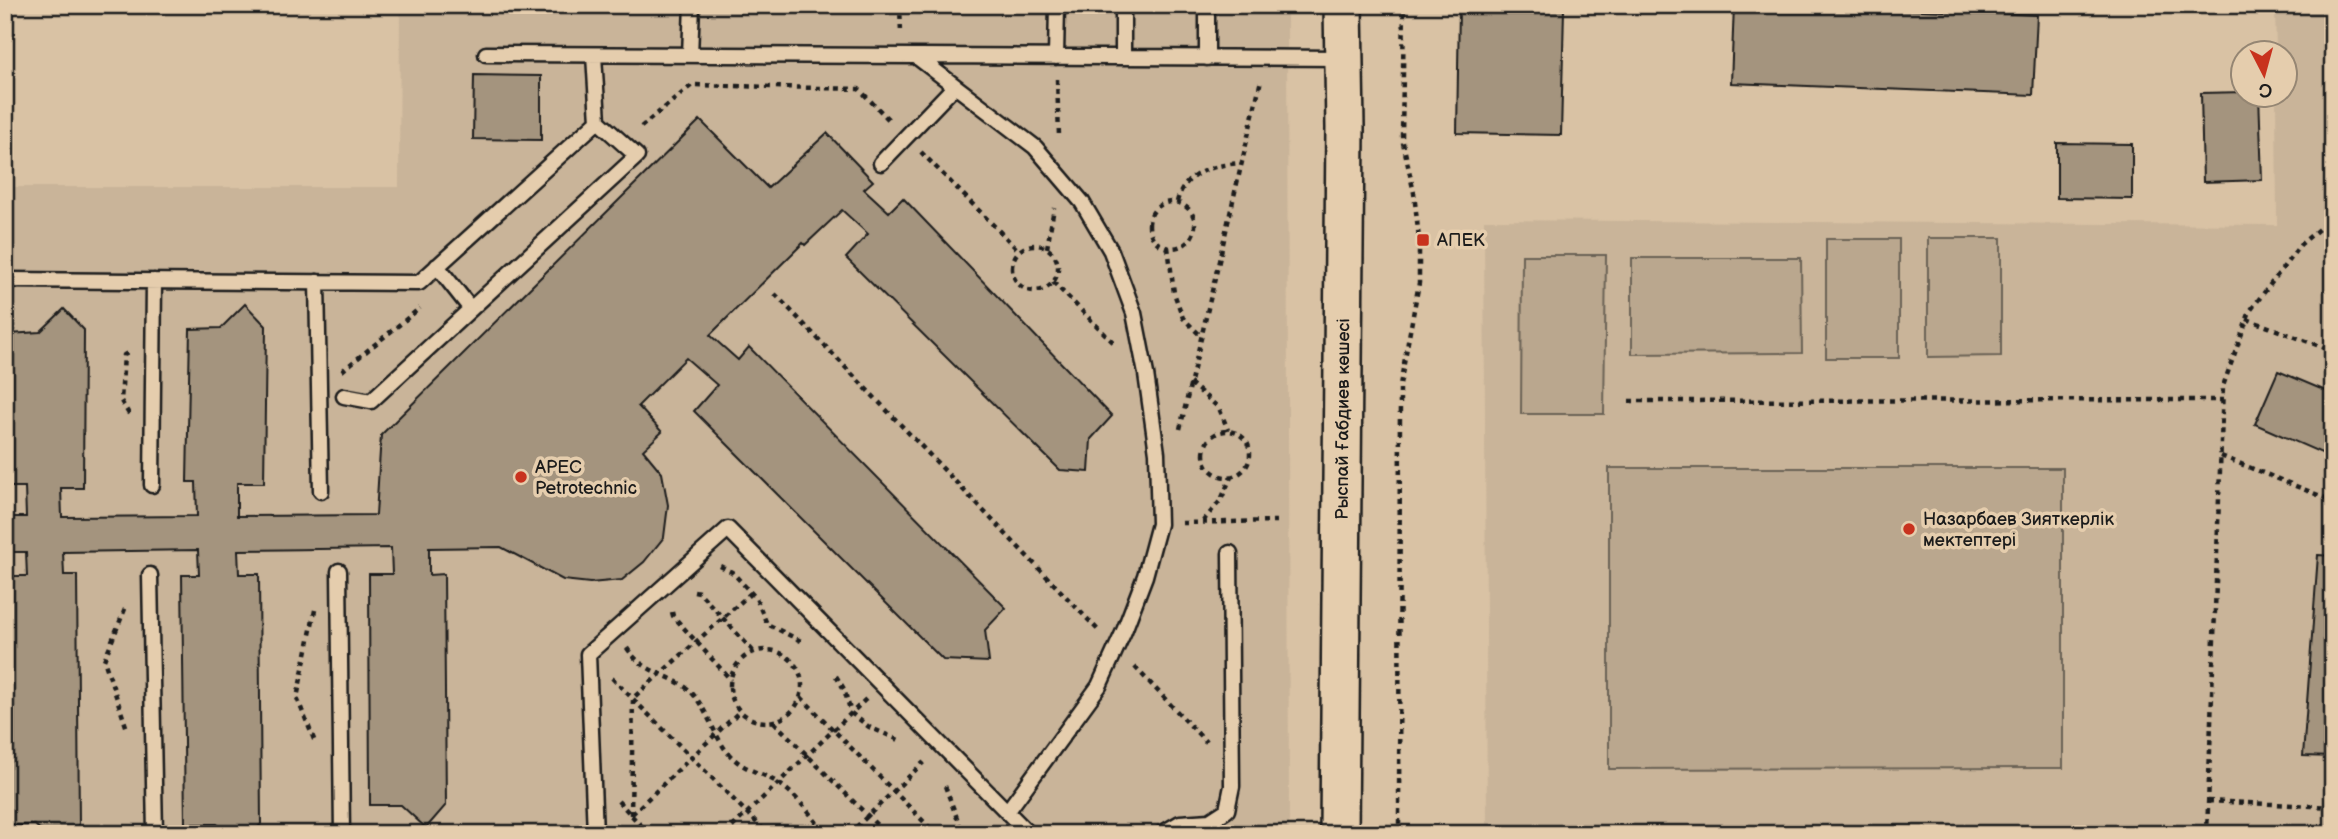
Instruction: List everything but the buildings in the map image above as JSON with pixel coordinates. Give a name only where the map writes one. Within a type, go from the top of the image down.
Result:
[{"type":"street","name":"Рыспай Ғабдиев көшесі","points":[[1339,834],[1345,128],[1343,5]]},
{"type":"lane","points":[[690,55],[692,5]]},
{"type":"lane","points":[[1056,57],[1057,5]]},
{"type":"lane","points":[[1123,58],[1124,5]]},
{"type":"lane","points":[[1207,58],[1208,5]]},
{"type":"lane","points":[[485,54],[1343,58]]},
{"type":"lane","points":[[344,396],[372,401],[638,156],[598,121],[594,55]]},
{"type":"lane","points":[[917,57],[1035,147],[1083,202],[1111,251],[1134,313],[1146,373],[1157,453],[1158,524],[1145,576],[1116,648],[1099,686],[1007,812]]},
{"type":"lane","points":[[881,163],[954,87]]},
{"type":"lane","points":[[5,280],[419,283],[598,121]]},
{"type":"lane","points":[[437,266],[471,309]]},
{"type":"lane","points":[[152,485],[154,281]]},
{"type":"lane","points":[[317,282],[321,491]]},
{"type":"lane","points":[[595,834],[589,654],[728,529],[1029,834]]},
{"type":"lane","points":[[1161,834],[1180,823],[1210,821],[1227,810],[1232,786],[1230,554]]},
{"type":"lane","points":[[339,571],[341,834]]},
{"type":"lane","points":[[150,575],[155,834]]},
{"type":"path","points":[[1399,834],[1400,385],[1419,282],[1419,239],[1415,205],[1402,138],[1404,5]]},
{"type":"path","points":[[1179,434],[1266,58]]},
{"type":"path","points":[[622,142],[692,85],[859,89],[1019,251]]},
{"type":"path","points":[[1177,202],[1179,192],[1188,180],[1219,165],[1241,163]]},
{"type":"path","points":[[1177,202],[1190,210],[1194,217],[1194,233],[1184,244],[1168,247],[1151,235],[1149,221],[1162,204],[1177,202]]},
{"type":"path","points":[[2207,834],[2223,386],[2250,311],[2301,244],[2333,217]]},
{"type":"path","points":[[1040,245],[1053,253],[1058,268],[1053,282],[1039,291],[1019,284],[1014,278],[1012,264],[1019,251],[1025,247],[1040,245]]},
{"type":"path","points":[[1168,247],[1174,293],[1183,317],[1201,336]]},
{"type":"path","points":[[1053,282],[1146,373]]},
{"type":"path","points":[[319,390],[450,283]]},
{"type":"path","points":[[775,294],[1232,768]]},
{"type":"path","points":[[2247,319],[2333,351]]},
{"type":"path","points":[[1190,383],[1219,408],[1227,430]]},
{"type":"path","points":[[1629,401],[2223,400]]},
{"type":"path","points":[[1227,430],[1238,434],[1244,440],[1250,454],[1244,469],[1231,477],[1223,477],[1210,471],[1204,458],[1206,443],[1210,438],[1227,430]]},
{"type":"path","points":[[2221,456],[2333,501]]},
{"type":"path","points":[[1203,522],[1221,500],[1231,477]]},
{"type":"path","points":[[1158,524],[1276,521]]},
{"type":"path","points":[[699,554],[732,572],[756,598],[768,624],[805,643]]},
{"type":"path","points":[[740,711],[631,815],[633,698],[773,574]]},
{"type":"path","points":[[731,680],[673,617],[667,583],[699,592],[754,652]]},
{"type":"path","points":[[615,631],[631,654],[652,672],[685,687],[708,717],[727,752],[750,771],[778,783],[826,834]]},
{"type":"path","points":[[774,651],[793,662],[800,673],[803,685],[795,709],[774,722],[749,718],[740,711],[730,691],[735,668],[754,652],[774,651]]},
{"type":"path","points":[[589,654],[768,834]]},
{"type":"path","points":[[831,667],[844,689],[851,713],[869,727],[904,742]]},
{"type":"path","points":[[725,834],[881,685]]},
{"type":"path","points":[[801,697],[936,834]]},
{"type":"path","points":[[774,722],[886,834]]},
{"type":"path","points":[[918,754],[932,770]]},
{"type":"path","points":[[849,834],[925,761]]},
{"type":"path","points":[[940,779],[947,788],[963,834]]},
{"type":"path","points":[[2208,802],[2333,807]]},
{"type":"shaded area","points":[[400,5],[1287,5],[1289,834],[5,834],[5,187],[399,187]]},
{"type":"shaded area","name":"Назарбаев Зияткерлік мектептері","points":[[2275,5],[2333,5],[2333,834],[1487,834],[1484,220],[2277,225],[2276,108],[2300,108],[2300,38],[2276,38]]},
{"type":"shaded area","points":[[1928,238],[2001,238],[2001,356],[1928,357]]},
{"type":"shaded area","points":[[1826,239],[1899,239],[1899,358],[1826,358]]},
{"type":"shaded area","points":[[1522,255],[1606,255],[1604,414],[1521,414]]},
{"type":"shaded area","points":[[1632,258],[1801,258],[1802,353],[1632,354]]},
{"type":"shaded area","points":[[1609,468],[2063,468],[2063,768],[1609,769]]},
{"type":"place","name":"АПЕК","points":[[1423,240]]},
{"type":"place","name":"APEC Petrotechnic","points":[[521,477]]},
{"type":"place","name":"Назарбаев Зияткерлік мектептері","points":[[1909,529]]}]
